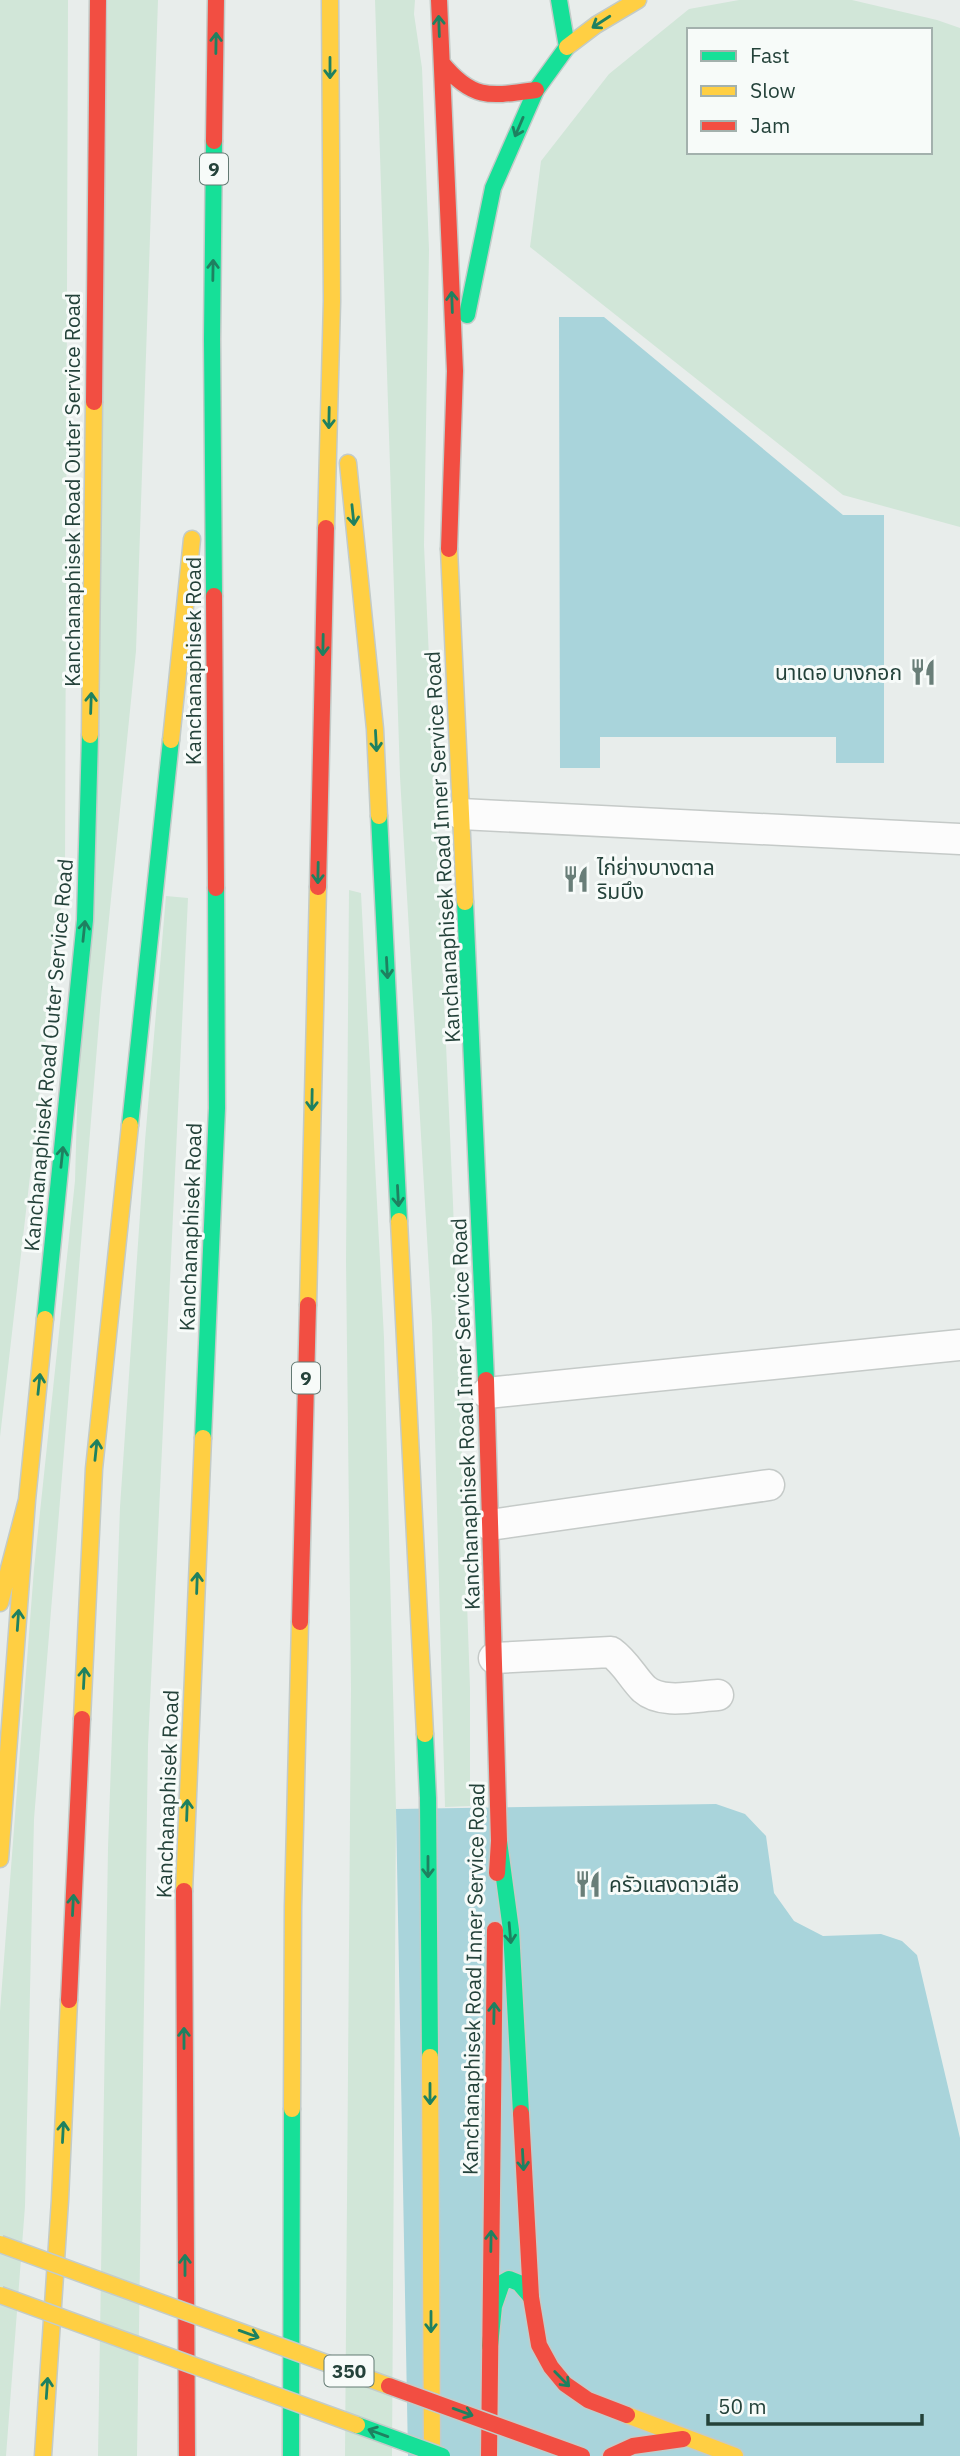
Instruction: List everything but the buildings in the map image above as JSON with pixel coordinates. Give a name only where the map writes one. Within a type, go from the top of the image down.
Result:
[{"type":"main road","name":"Kanchanaphisek Road Outer Service Road","points":[[0,1859],[27,1500],[85,920],[92,681],[98,0]]},
{"type":"main road","name":"Kanchanaphisek Road","points":[[187,2456],[183,1914],[216,1108],[212,339],[216,0]]},
{"type":"main road","name":"9","points":[[291,2456],[294,1879],[332,301],[330,0]]},
{"type":"main road","name":"Kanchanaphisek Road Inner Service Road","points":[[439,0],[455,370],[449,545],[487,1393],[499,1841],[489,2456]]},
{"type":"main road","points":[[559,0],[567,47]]},
{"type":"main road","name":"Kanchanaphisek Road Inner Service Road","points":[[455,370],[493,188],[536,90],[567,47],[596,25],[638,0]]},
{"type":"main road","points":[[442,63],[462,85],[487,94],[536,90]]},
{"type":"main road","points":[[332,301],[344,425]]},
{"type":"main road","points":[[197,488],[212,339]]},
{"type":"main road","points":[[347,453],[375,730],[428,1798],[432,2456]]},
{"type":"main road","points":[[43,2456],[60,2200],[94,1469],[193,528]]},
{"type":"main road","points":[[0,1603],[27,1500]]},
{"type":"main road","points":[[499,1841],[511,1930],[531,2297],[539,2345],[551,2367],[565,2384],[588,2400],[735,2456]]},
{"type":"main road","points":[[60,2200],[64,2375]]},
{"type":"main road","name":"350","points":[[0,2230],[116,2285]]},
{"type":"main road","name":"350","points":[[0,2244],[582,2456]]},
{"type":"main road","points":[[490,2346],[495,2297],[502,2282],[515,2280],[522,2284],[531,2297]]},
{"type":"main road","name":"350","points":[[0,2295],[442,2456]]},
{"type":"main road","name":"350","points":[[0,2312],[212,2371]]},
{"type":"main road","points":[[611,2456],[633,2446],[687,2438]]},
{"type":"street","points":[[461,814],[960,839]]},
{"type":"street","points":[[487,1393],[960,1345]]},
{"type":"street","points":[[490,1525],[769,1485]]},
{"type":"street","points":[[494,1658],[611,1652],[624,1661],[643,1688],[654,1696],[666,1698],[718,1695]]},
{"type":"green space","points":[[0,0],[68,0],[65,872],[0,1437]]},
{"type":"green space","points":[[108,0],[158,0],[136,651],[101,998],[34,1819],[25,2206],[6,2456],[0,2456],[0,2011],[34,1569],[75,1181]]},
{"type":"green space","points":[[375,0],[415,0],[414,14],[422,68],[429,250],[424,545],[453,1203],[470,1688],[470,1806],[445,1807],[432,1323],[400,777]]},
{"type":"green space","points":[[739,0],[852,0],[960,28],[960,527],[843,495],[530,247],[541,161],[609,74],[689,9]]},
{"type":"green space","points":[[349,890],[361,893],[384,1338],[396,1809],[392,2456],[345,2456],[351,1689],[346,1261]]},
{"type":"green space","points":[[166,896],[188,898],[148,1745],[137,2456],[98,2456],[108,1848],[120,1507],[145,1141]]},
{"type":"water","points":[[559,317],[604,317],[843,515],[884,515],[884,763],[836,763],[836,737],[600,737],[600,768],[560,768]]},
{"type":"water","points":[[716,1804],[745,1814],[766,1836],[774,1893],[794,1921],[823,1936],[881,1934],[902,1941],[917,1955],[960,2138],[960,2456],[408,2456],[396,1809]]},
{"type":"traffic: fast","points":[[467,315],[493,188],[536,90],[567,47],[559,0]]},
{"type":"traffic: fast","points":[[214,141],[214,596]]},
{"type":"traffic: fast","points":[[45,1319],[85,920],[90,735]]},
{"type":"traffic: fast","points":[[130,1125],[171,740]]},
{"type":"traffic: fast","points":[[379,816],[399,1221]]},
{"type":"traffic: fast","points":[[203,1438],[217,1108],[216,888]]},
{"type":"traffic: fast","points":[[465,902],[486,1380]]},
{"type":"traffic: fast","points":[[425,1734],[430,2057]]},
{"type":"traffic: fast","points":[[499,1841],[511,1930],[521,2113]]},
{"type":"traffic: fast","points":[[291,2456],[292,2109]]},
{"type":"traffic: fast","points":[[490,2346],[494,2306],[502,2283],[509,2279],[519,2283],[531,2297]]},
{"type":"traffic: fast","points":[[357,2425],[442,2456]]},
{"type":"traffic: slow","points":[[326,528],[332,301],[330,0]]},
{"type":"traffic: slow","points":[[567,47],[596,25],[638,0]]},
{"type":"traffic: slow","points":[[90,735],[94,402]]},
{"type":"traffic: slow","points":[[348,463],[375,729],[379,816]]},
{"type":"traffic: slow","points":[[171,740],[192,539]]},
{"type":"traffic: slow","points":[[449,549],[465,902]]},
{"type":"traffic: slow","points":[[308,1305],[318,887]]},
{"type":"traffic: slow","points":[[82,1719],[94,1469],[130,1125]]},
{"type":"traffic: slow","points":[[399,1221],[425,1734]]},
{"type":"traffic: slow","points":[[0,1859],[27,1500],[45,1319]]},
{"type":"traffic: slow","points":[[184,1891],[203,1438]]},
{"type":"traffic: slow","points":[[0,1603],[27,1500]]},
{"type":"traffic: slow","points":[[292,2109],[293,1907],[300,1622]]},
{"type":"traffic: slow","points":[[43,2456],[60,2200],[69,2000]]},
{"type":"traffic: slow","points":[[430,2057],[432,2456]]},
{"type":"traffic: slow","points":[[0,2244],[389,2386]]},
{"type":"traffic: slow","points":[[0,2295],[357,2425]]},
{"type":"traffic: slow","points":[[627,2415],[735,2456]]},
{"type":"traffic: jam","points":[[94,402],[98,0]]},
{"type":"traffic: jam","points":[[214,141],[216,0]]},
{"type":"traffic: jam","points":[[439,0],[455,371],[449,549]]},
{"type":"traffic: jam","points":[[442,63],[463,84],[484,93],[507,94],[536,90]]},
{"type":"traffic: jam","points":[[318,887],[326,528]]},
{"type":"traffic: jam","points":[[214,596],[216,888]]},
{"type":"traffic: jam","points":[[300,1622],[308,1305]]},
{"type":"traffic: jam","points":[[486,1380],[499,1841],[497,1873]]},
{"type":"traffic: jam","points":[[69,2000],[82,1719]]},
{"type":"traffic: jam","points":[[184,1891],[187,2456]]},
{"type":"traffic: jam","points":[[489,2456],[495,1930]]},
{"type":"traffic: jam","points":[[521,2113],[531,2297],[539,2345],[551,2367],[565,2384],[588,2400],[627,2415]]},
{"type":"traffic: jam","points":[[389,2386],[582,2456]]},
{"type":"traffic: jam","points":[[611,2456],[633,2446],[683,2439]]},
{"type":"place","name":"นาเดอ บางกอก","points":[[923,672]]},
{"type":"place","name":"ไก่ย่างบางตาล ริมบึง","points":[[576,879]]},
{"type":"place","name":"ครัวแสงดาวเสือ","points":[[588,1884]]}]
